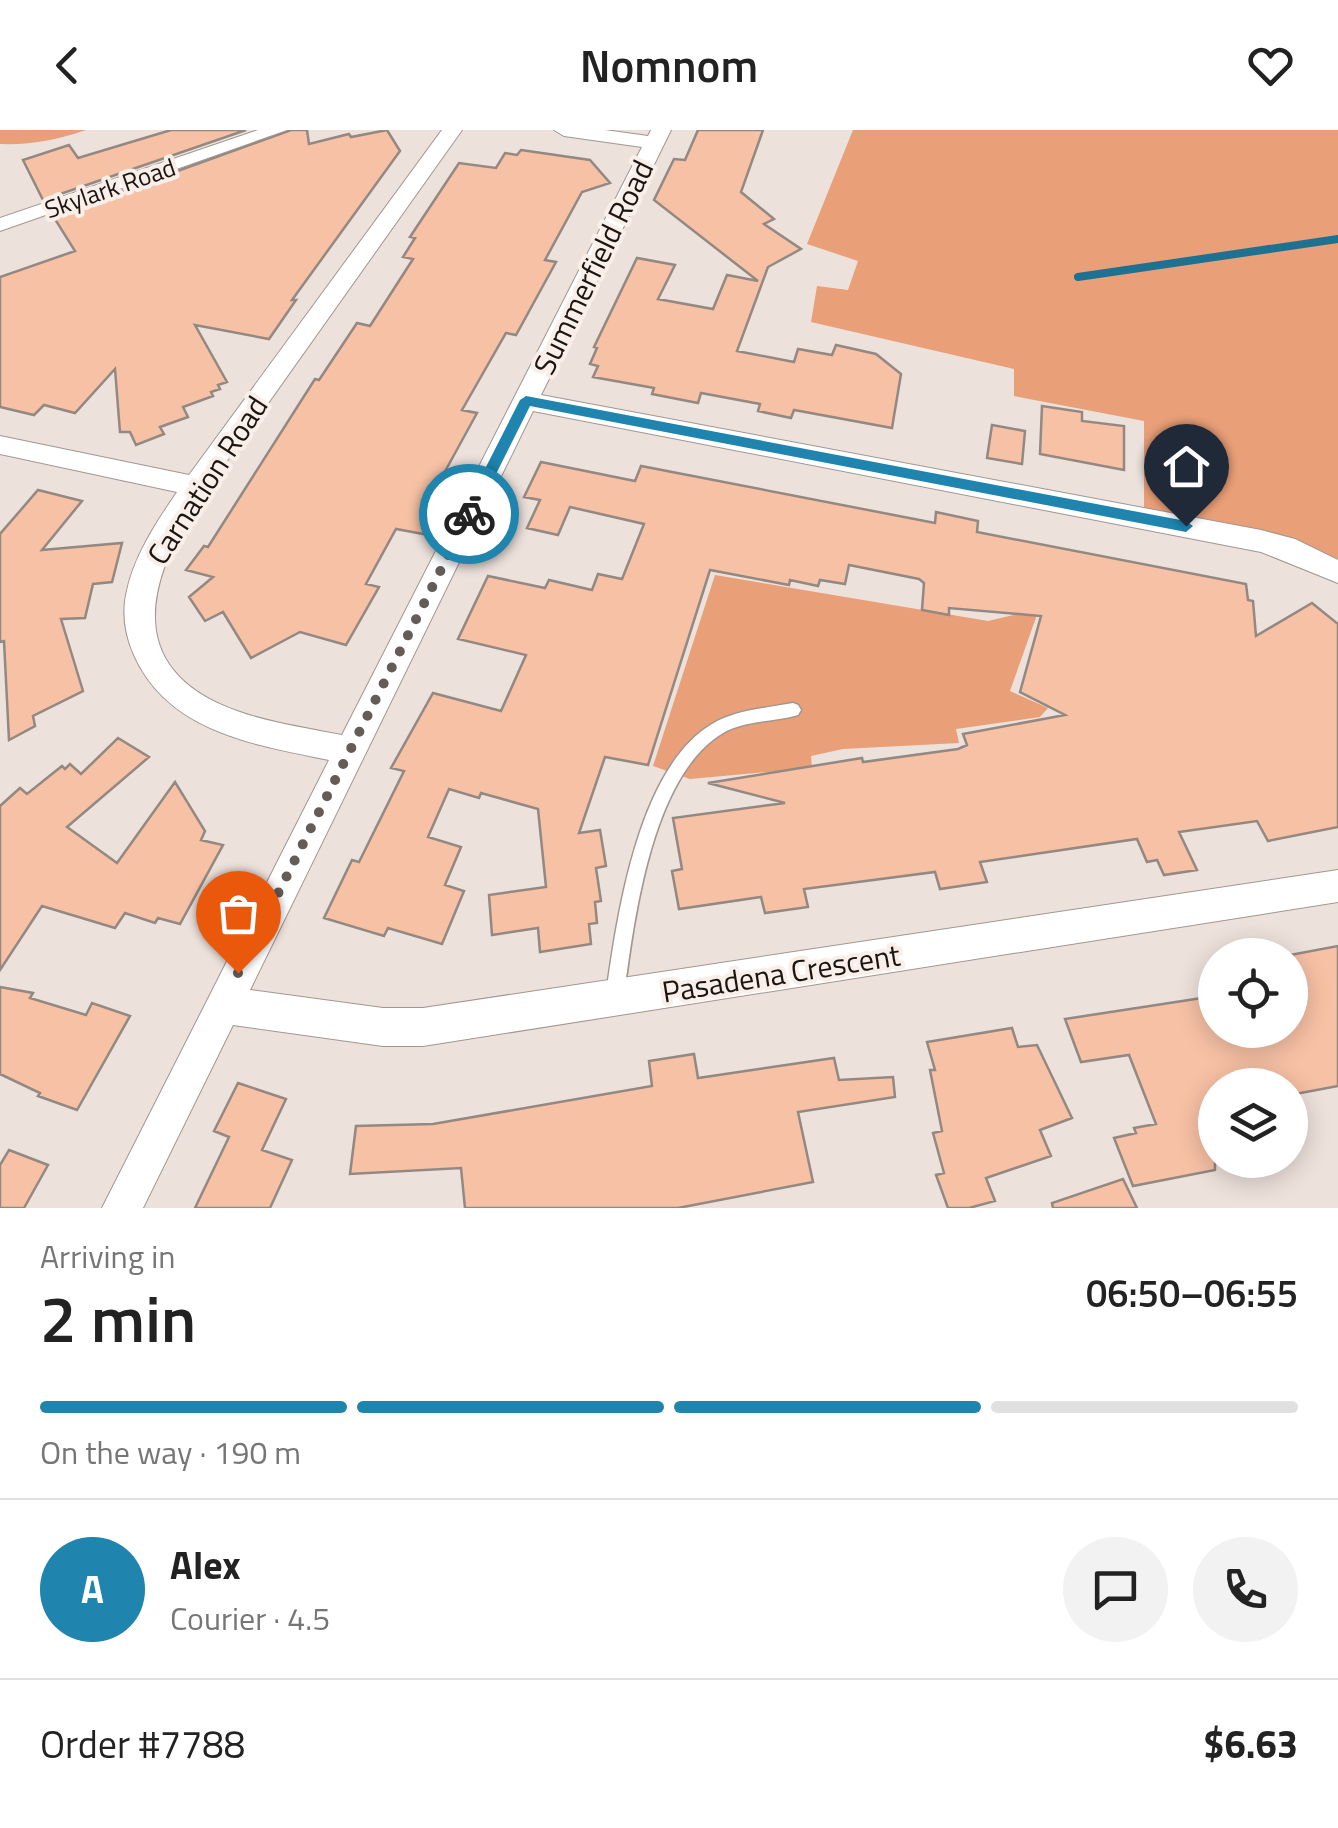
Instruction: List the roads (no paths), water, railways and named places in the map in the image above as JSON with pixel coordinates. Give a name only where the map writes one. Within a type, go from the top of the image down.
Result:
[{"type":"street","name":"Skylark Road","points":[[0,226],[277,130]]},
{"type":"street","name":"Carnation Road","points":[[351,750],[234,723],[204,710],[164,679],[149,656],[138,616],[140,593],[148,567],[197,486],[452,130]]},
{"type":"street","points":[[564,130],[657,136]]},
{"type":"street","name":"Summerfield Road","points":[[122,1208],[657,136]]},
{"type":"street","points":[[526,400],[1261,541],[1338,572]]},
{"type":"street","points":[[0,445],[197,486]]},
{"type":"street","name":"Pasadena Crescent","points":[[222,1005],[400,1028],[614,999],[1338,886]]},
{"type":"lane","points":[[614,999],[627,906],[639,861],[660,805],[680,767],[698,742],[718,728],[792,710]]},
{"type":"waterway","points":[[1078,277],[1338,239]]}]
